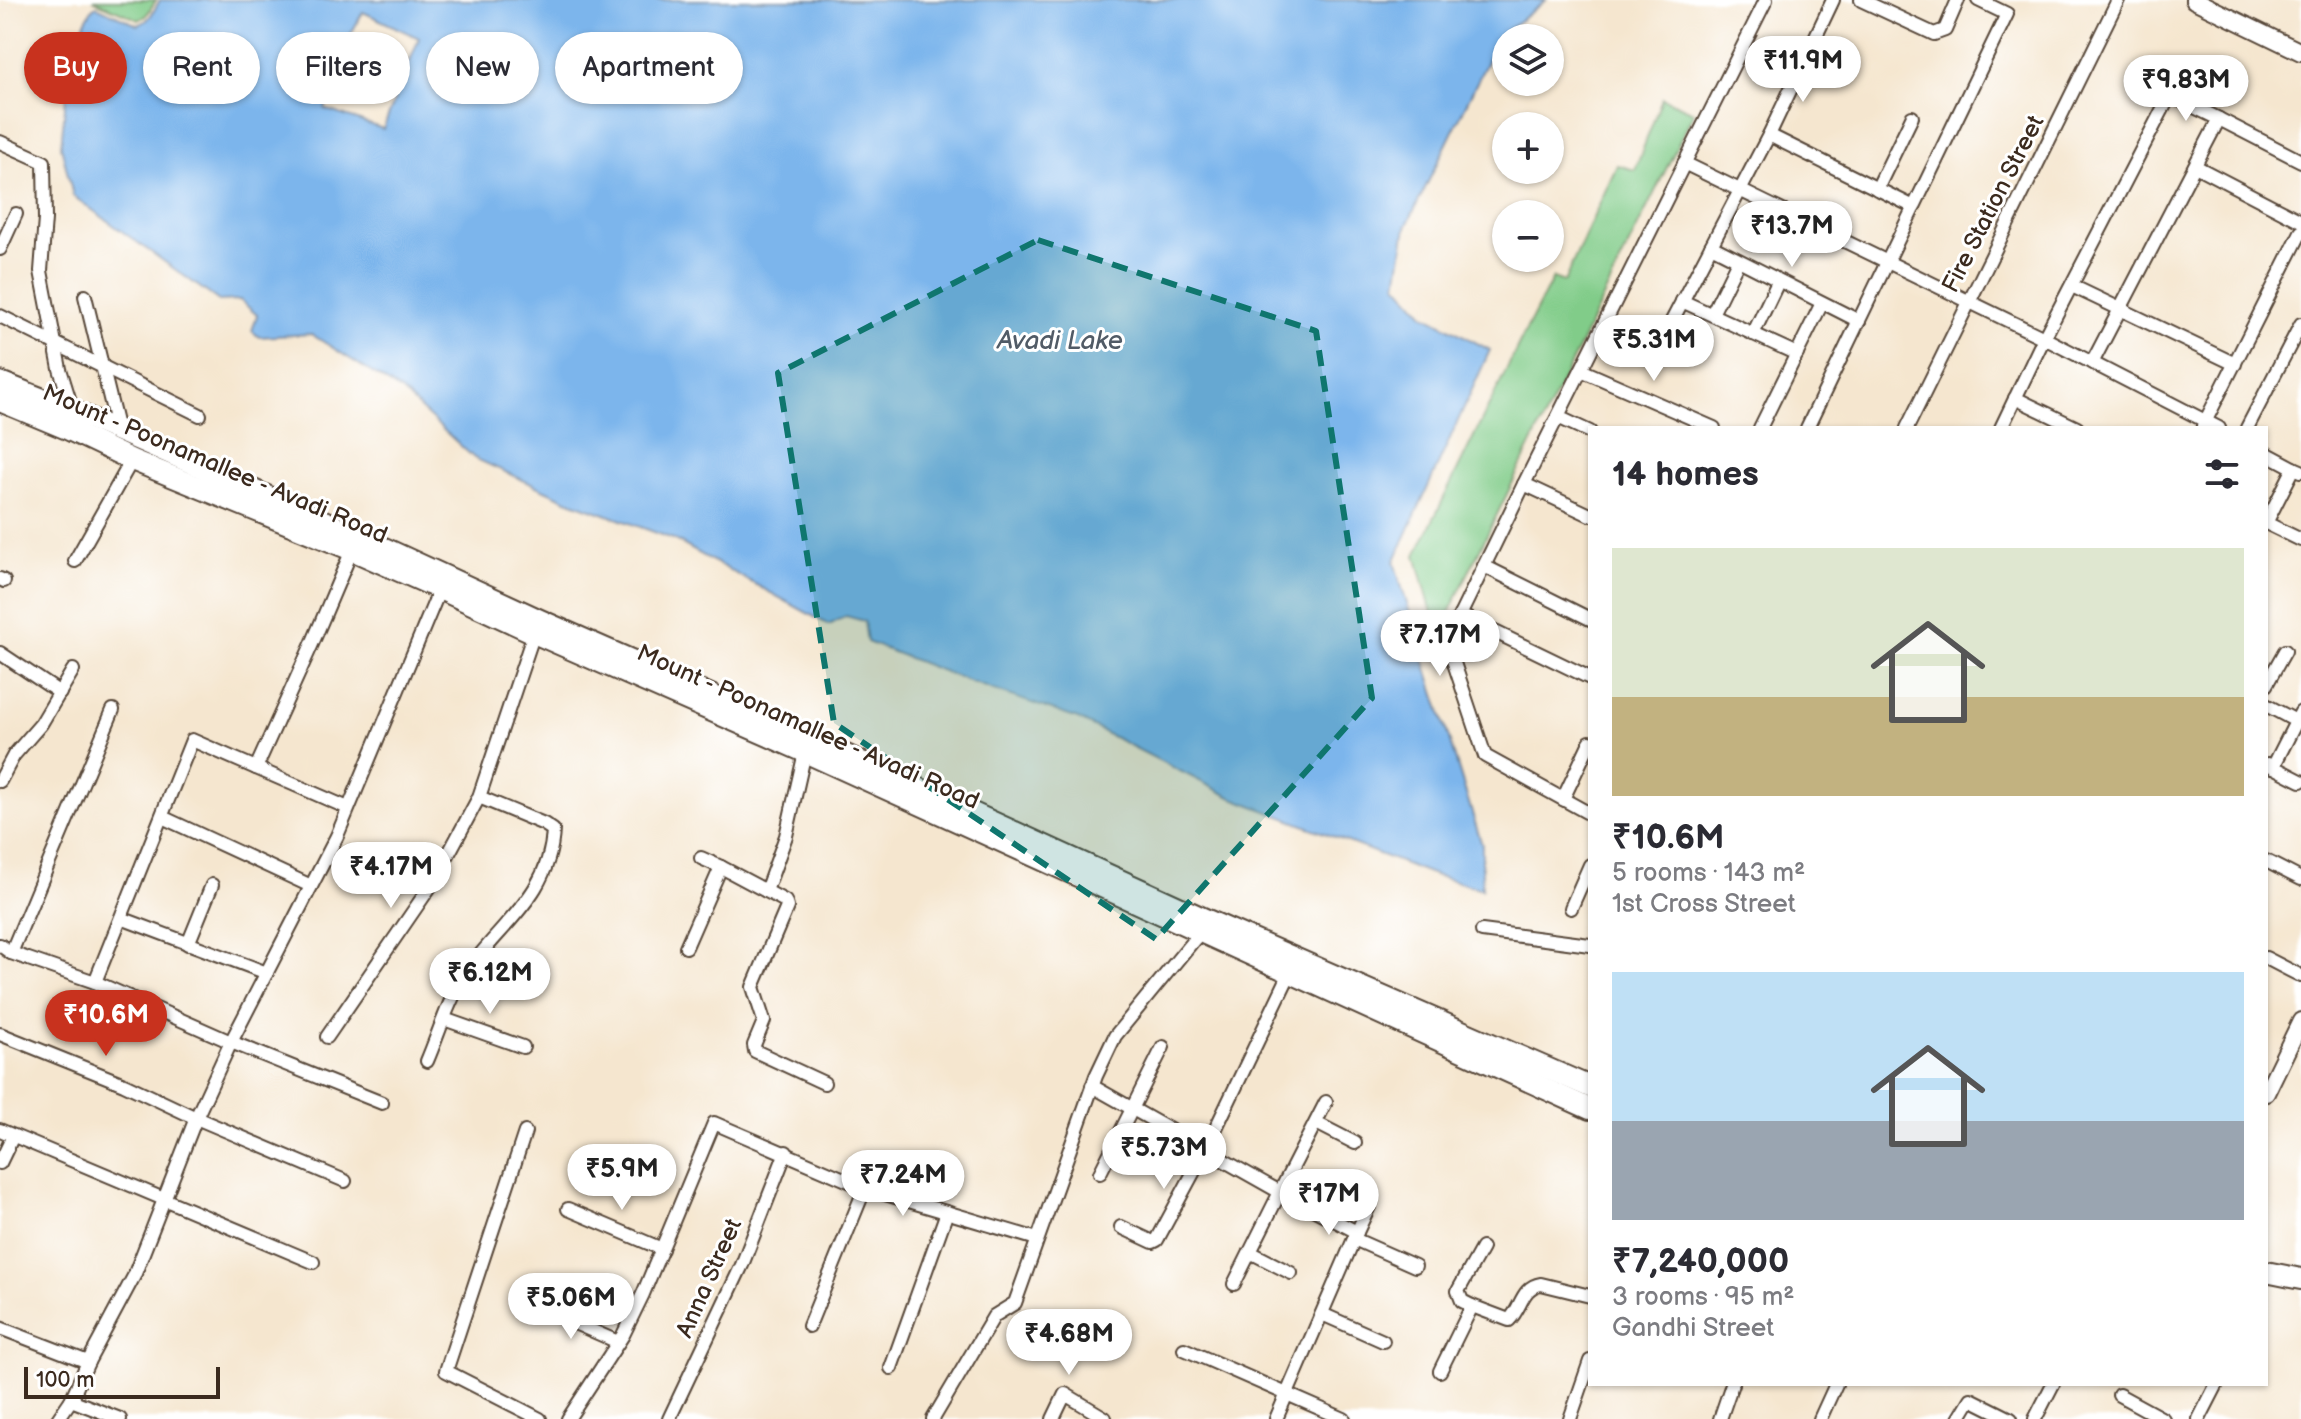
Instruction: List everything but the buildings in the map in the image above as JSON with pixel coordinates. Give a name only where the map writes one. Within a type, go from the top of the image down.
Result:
[{"type":"main road","name":"Mount - Poonamallee - Avadi Road","points":[[0,382],[118,431],[443,582],[534,633],[1204,927],[1588,1086]]},
{"type":"main road","name":"Mount - Poonamallee - Avadi Road","points":[[0,401],[132,460],[352,550],[540,620],[825,745],[1204,927],[1290,973],[1588,1108]]},
{"type":"main road","points":[[2268,1260],[2301,1267]]},
{"type":"main road","points":[[2268,1273],[2301,1279]]},
{"type":"street","points":[[1588,813],[1485,756],[1447,642],[1766,0]]},
{"type":"street","points":[[1663,338],[1769,135],[1833,0]]},
{"type":"street","points":[[1861,0],[1934,34],[1945,30],[1958,0]]},
{"type":"street","points":[[1808,426],[2007,14],[1978,0]]},
{"type":"street","name":"Fire Station Street","points":[[1908,426],[2118,0]]},
{"type":"street","points":[[2194,0],[2301,52]]},
{"type":"street","points":[[2002,426],[2170,95],[2301,161]]},
{"type":"street","points":[[1877,189],[1912,117]]},
{"type":"street","points":[[2092,363],[2219,119]]},
{"type":"street","points":[[1769,135],[1914,207]]},
{"type":"street","points":[[0,142],[44,162],[45,219],[41,271],[54,343],[73,411]]},
{"type":"street","points":[[1684,163],[2044,338],[2204,424],[2301,232]]},
{"type":"street","points":[[2195,166],[2301,221]]},
{"type":"street","points":[[0,249],[16,214]]},
{"type":"street","points":[[1711,246],[1859,321]]},
{"type":"street","points":[[1712,314],[1738,261]]},
{"type":"street","points":[[1753,334],[1778,282]]},
{"type":"street","points":[[2072,286],[2235,364]]},
{"type":"street","points":[[85,296],[118,431]]},
{"type":"street","points":[[1682,301],[1797,354]]},
{"type":"street","points":[[1761,426],[1822,303]]},
{"type":"street","points":[[0,316],[200,415]]},
{"type":"street","points":[[2248,426],[2301,324]]},
{"type":"street","points":[[1581,370],[1709,426]]},
{"type":"street","points":[[2015,398],[2072,426]]},
{"type":"street","points":[[1558,417],[1588,431]]},
{"type":"street","points":[[2268,454],[2297,469],[2268,520]]},
{"type":"street","points":[[75,561],[132,460]]},
{"type":"street","points":[[1524,484],[1588,514]]},
{"type":"street","points":[[2268,524],[2301,540]]},
{"type":"street","points":[[256,768],[352,550]]},
{"type":"street","points":[[1484,566],[1588,618]]},
{"type":"street","points":[[58,1419],[71,1400],[134,1276],[196,1118],[231,1042],[337,836],[443,582]]},
{"type":"street","points":[[1460,615],[1588,677]]},
{"type":"street","points":[[327,1037],[434,881],[479,797],[534,633]]},
{"type":"street","points":[[2268,681],[2285,651]]},
{"type":"street","points":[[0,653],[60,693]]},
{"type":"street","points":[[0,781],[14,755],[41,724],[73,670]]},
{"type":"street","points":[[2268,706],[2299,716],[2270,765],[2301,781]]},
{"type":"street","points":[[11,953],[113,710]]},
{"type":"street","points":[[95,982],[192,740],[348,808]]},
{"type":"street","points":[[1563,799],[1588,746]]},
{"type":"street","points":[[766,891],[786,836],[805,752]]},
{"type":"street","points":[[427,1061],[464,977],[537,884],[552,848],[553,830],[479,797]]},
{"type":"street","points":[[162,817],[311,886]]},
{"type":"street","points":[[701,858],[785,901],[787,907],[753,987],[764,1021],[754,1045],[755,1051],[824,1083]]},
{"type":"street","points":[[2268,862],[2301,879]]},
{"type":"street","points":[[686,947],[721,867]]},
{"type":"street","points":[[1571,908],[1588,870]]},
{"type":"street","points":[[188,944],[212,885]]},
{"type":"street","points":[[121,918],[267,973]]},
{"type":"street","points":[[933,1419],[994,1316],[1015,1303],[1092,1086],[1115,1036],[1204,927]]},
{"type":"street","points":[[1482,931],[1588,945]]},
{"type":"street","points":[[0,945],[11,953],[95,982],[231,1042],[382,1103]]},
{"type":"street","points":[[2268,959],[2301,976]]},
{"type":"street","points":[[1121,1227],[1156,1241],[1205,1151],[1290,973]]},
{"type":"street","points":[[444,1019],[523,1047]]},
{"type":"street","points":[[2268,1090],[2296,1046],[2301,1021]]},
{"type":"street","points":[[0,1034],[124,1084],[345,1181]]},
{"type":"street","points":[[1100,1173],[1163,1047]]},
{"type":"street","points":[[1092,1086],[1415,1266]]},
{"type":"street","points":[[1234,1284],[1326,1102]]},
{"type":"street","points":[[568,1419],[618,1342],[643,1294],[714,1123],[865,1188],[1037,1239]]},
{"type":"street","points":[[1316,1123],[1355,1143]]},
{"type":"street","points":[[0,1130],[313,1262]]},
{"type":"street","points":[[525,1132],[446,1371],[540,1419]]},
{"type":"street","points":[[0,1163],[13,1136]]},
{"type":"street","name":"Anna Street","points":[[669,1419],[742,1265],[786,1152]]},
{"type":"street","points":[[809,1326],[865,1188]]},
{"type":"street","points":[[1276,1419],[1371,1202]]},
{"type":"street","points":[[568,1209],[662,1249]]},
{"type":"street","points":[[891,1368],[947,1212]]},
{"type":"street","points":[[1482,1248],[1458,1291],[1462,1301],[1472,1306],[1509,1320],[1529,1287],[1535,1285],[1588,1296]]},
{"type":"street","points":[[1250,1252],[1291,1273]]},
{"type":"street","points":[[1440,1371],[1472,1306]]},
{"type":"street","points":[[538,1307],[618,1342]]},
{"type":"street","points":[[1322,1314],[1383,1341]]},
{"type":"street","points":[[0,1328],[88,1362]]},
{"type":"street","points":[[1184,1349],[1344,1419]]},
{"type":"street","points":[[1570,1419],[1588,1367]]},
{"type":"street","points":[[1720,1419],[1731,1386]]},
{"type":"street","points":[[1820,1419],[1835,1386]]},
{"type":"street","points":[[2035,1419],[2052,1386]]},
{"type":"street","points":[[2199,1419],[2216,1386]]},
{"type":"street","points":[[1053,1419],[1065,1394],[1106,1419]]},
{"type":"street","points":[[2119,1395],[2163,1419]]},
{"type":"street","points":[[1959,1419],[1971,1399],[2011,1419]]},
{"type":"street","points":[[71,1400],[120,1419]]},
{"type":"highlighted area","points":[[1038,240],[1316,331],[1372,698],[1156,939],[834,723],[778,373]]},
{"type":"green space","points":[[93,0],[156,0],[146,16],[139,20]]},
{"type":"green space","points":[[1662,98],[1694,112],[1438,635],[1416,555],[1553,278],[1564,282],[1617,165],[1635,170]]},
{"type":"water","name":"Avadi Lake","points":[[160,0],[1546,0],[1516,24],[1492,24],[1492,51],[1406,227],[1397,284],[1425,315],[1490,350],[1394,562],[1482,845],[1482,889],[1431,874],[1233,798],[1078,719],[867,642],[864,621],[846,616],[829,625],[673,539],[567,500],[474,458],[402,392],[311,334],[259,337],[252,331],[257,315],[240,300],[219,301],[73,196],[61,146],[65,104],[127,104],[127,32],[82,32],[85,22],[97,6],[137,25],[148,18]]}]
